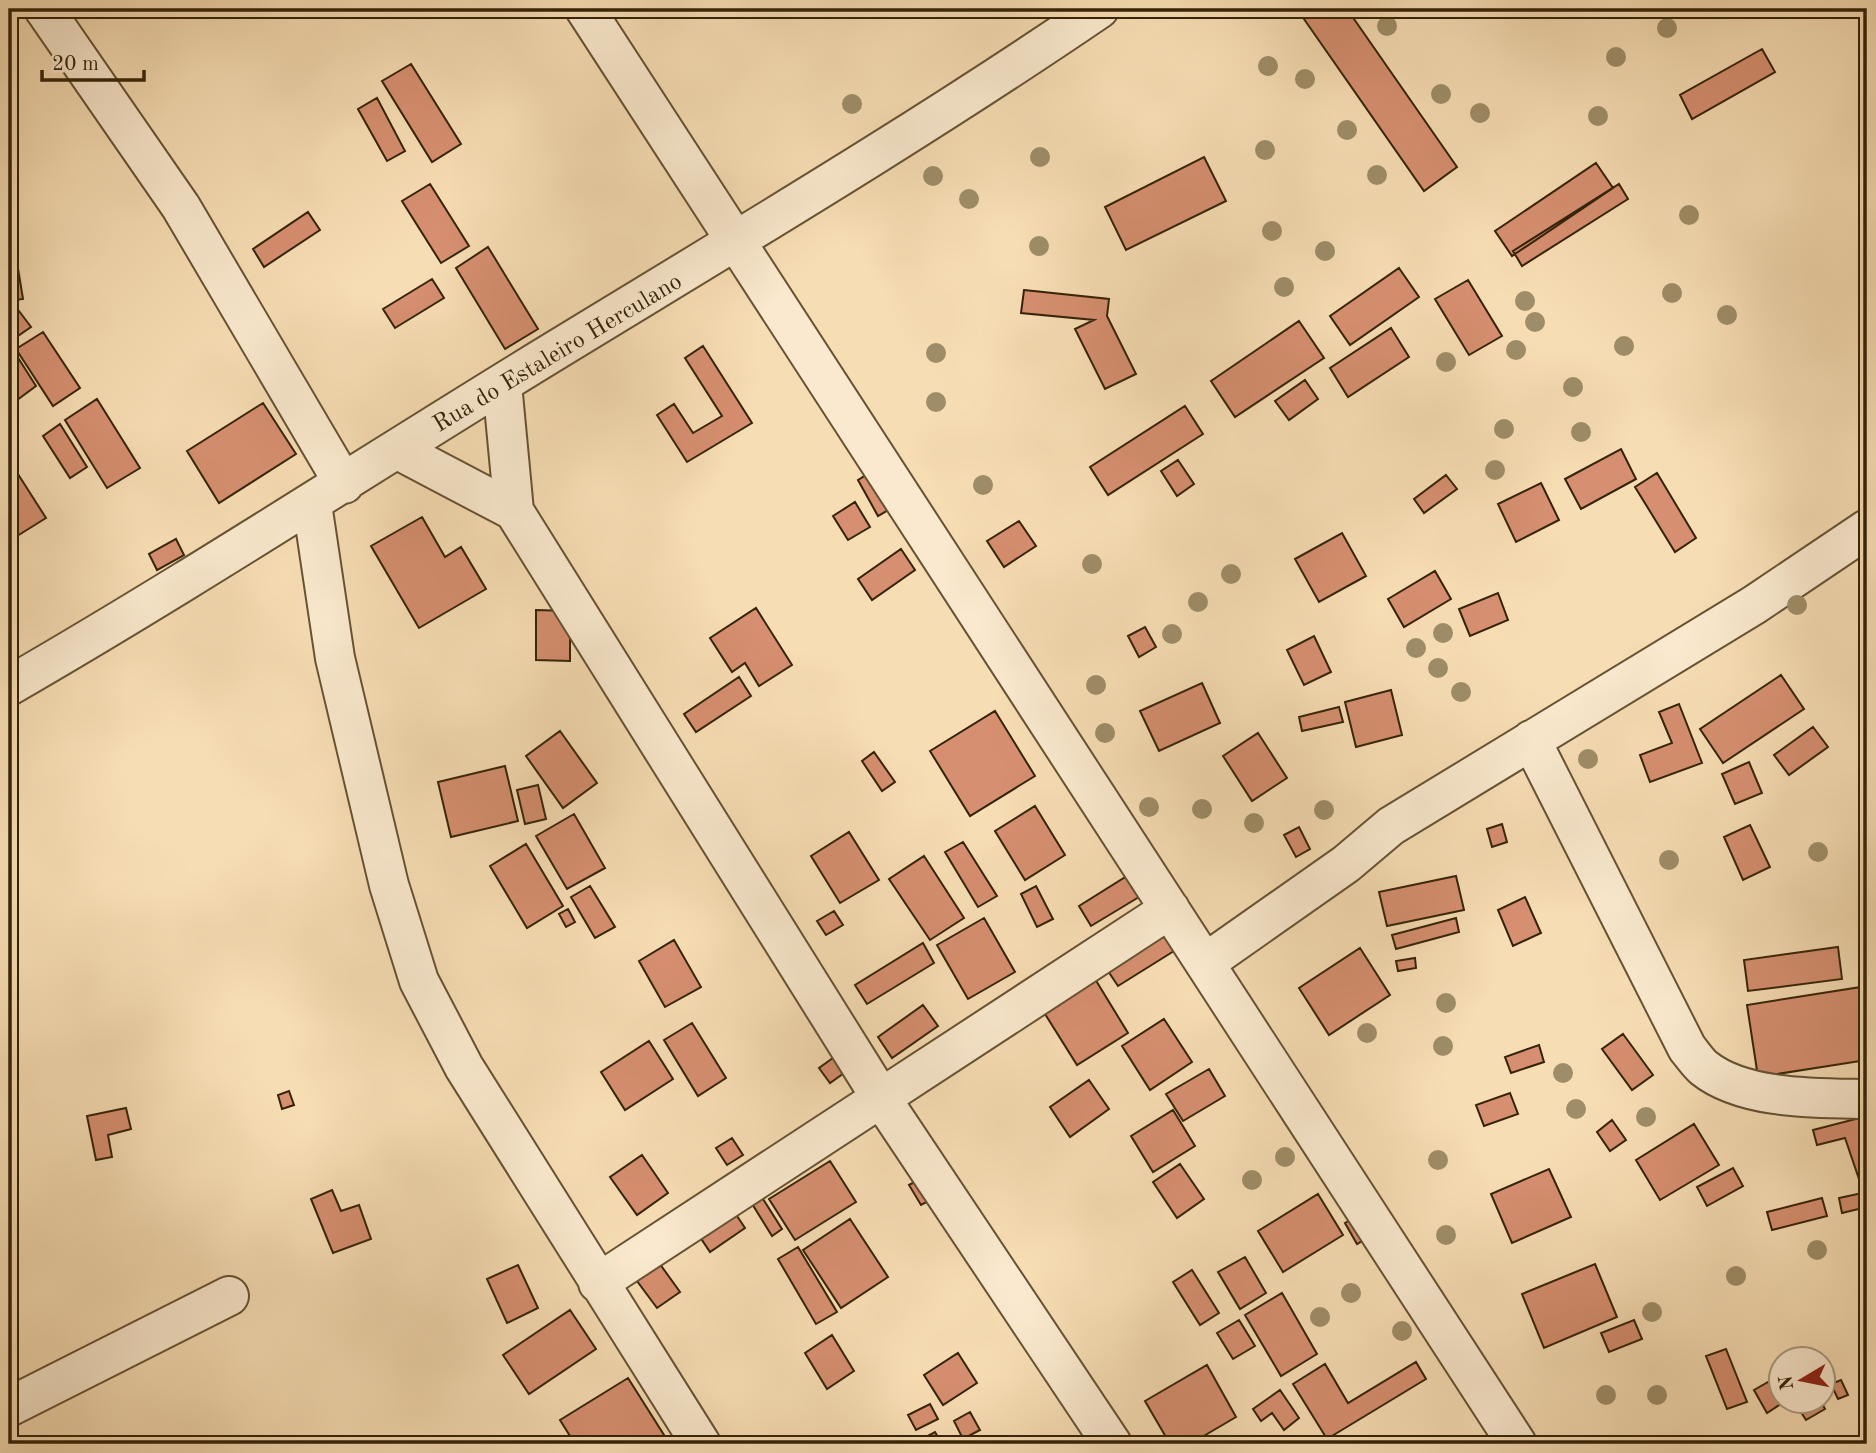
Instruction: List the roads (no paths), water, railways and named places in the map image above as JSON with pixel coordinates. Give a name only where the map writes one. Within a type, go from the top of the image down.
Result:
[{"type":"street","points":[[44,9],[181,207],[344,484]]},
{"type":"street","points":[[585,9],[1517,1444]]},
{"type":"street","name":"Rua do Estaleiro Herculano","points":[[9,686],[312,504],[502,384],[738,242],[1099,9]]},
{"type":"street","points":[[502,384],[514,511],[881,1098],[1112,1444]]},
{"type":"street","points":[[398,450],[514,511]]},
{"type":"street","points":[[312,504],[335,658],[389,885],[418,981],[464,1067],[701,1444]]},
{"type":"street","points":[[1205,963],[1346,864],[1391,826],[1754,605],[1867,528]]},
{"type":"street","points":[[1531,740],[1687,1048],[1703,1068],[1722,1080],[1767,1092],[1804,1098],[1867,1100]]},
{"type":"street","points":[[598,1283],[1170,909]]},
{"type":"street","points":[[9,1407],[229,1296]]}]
